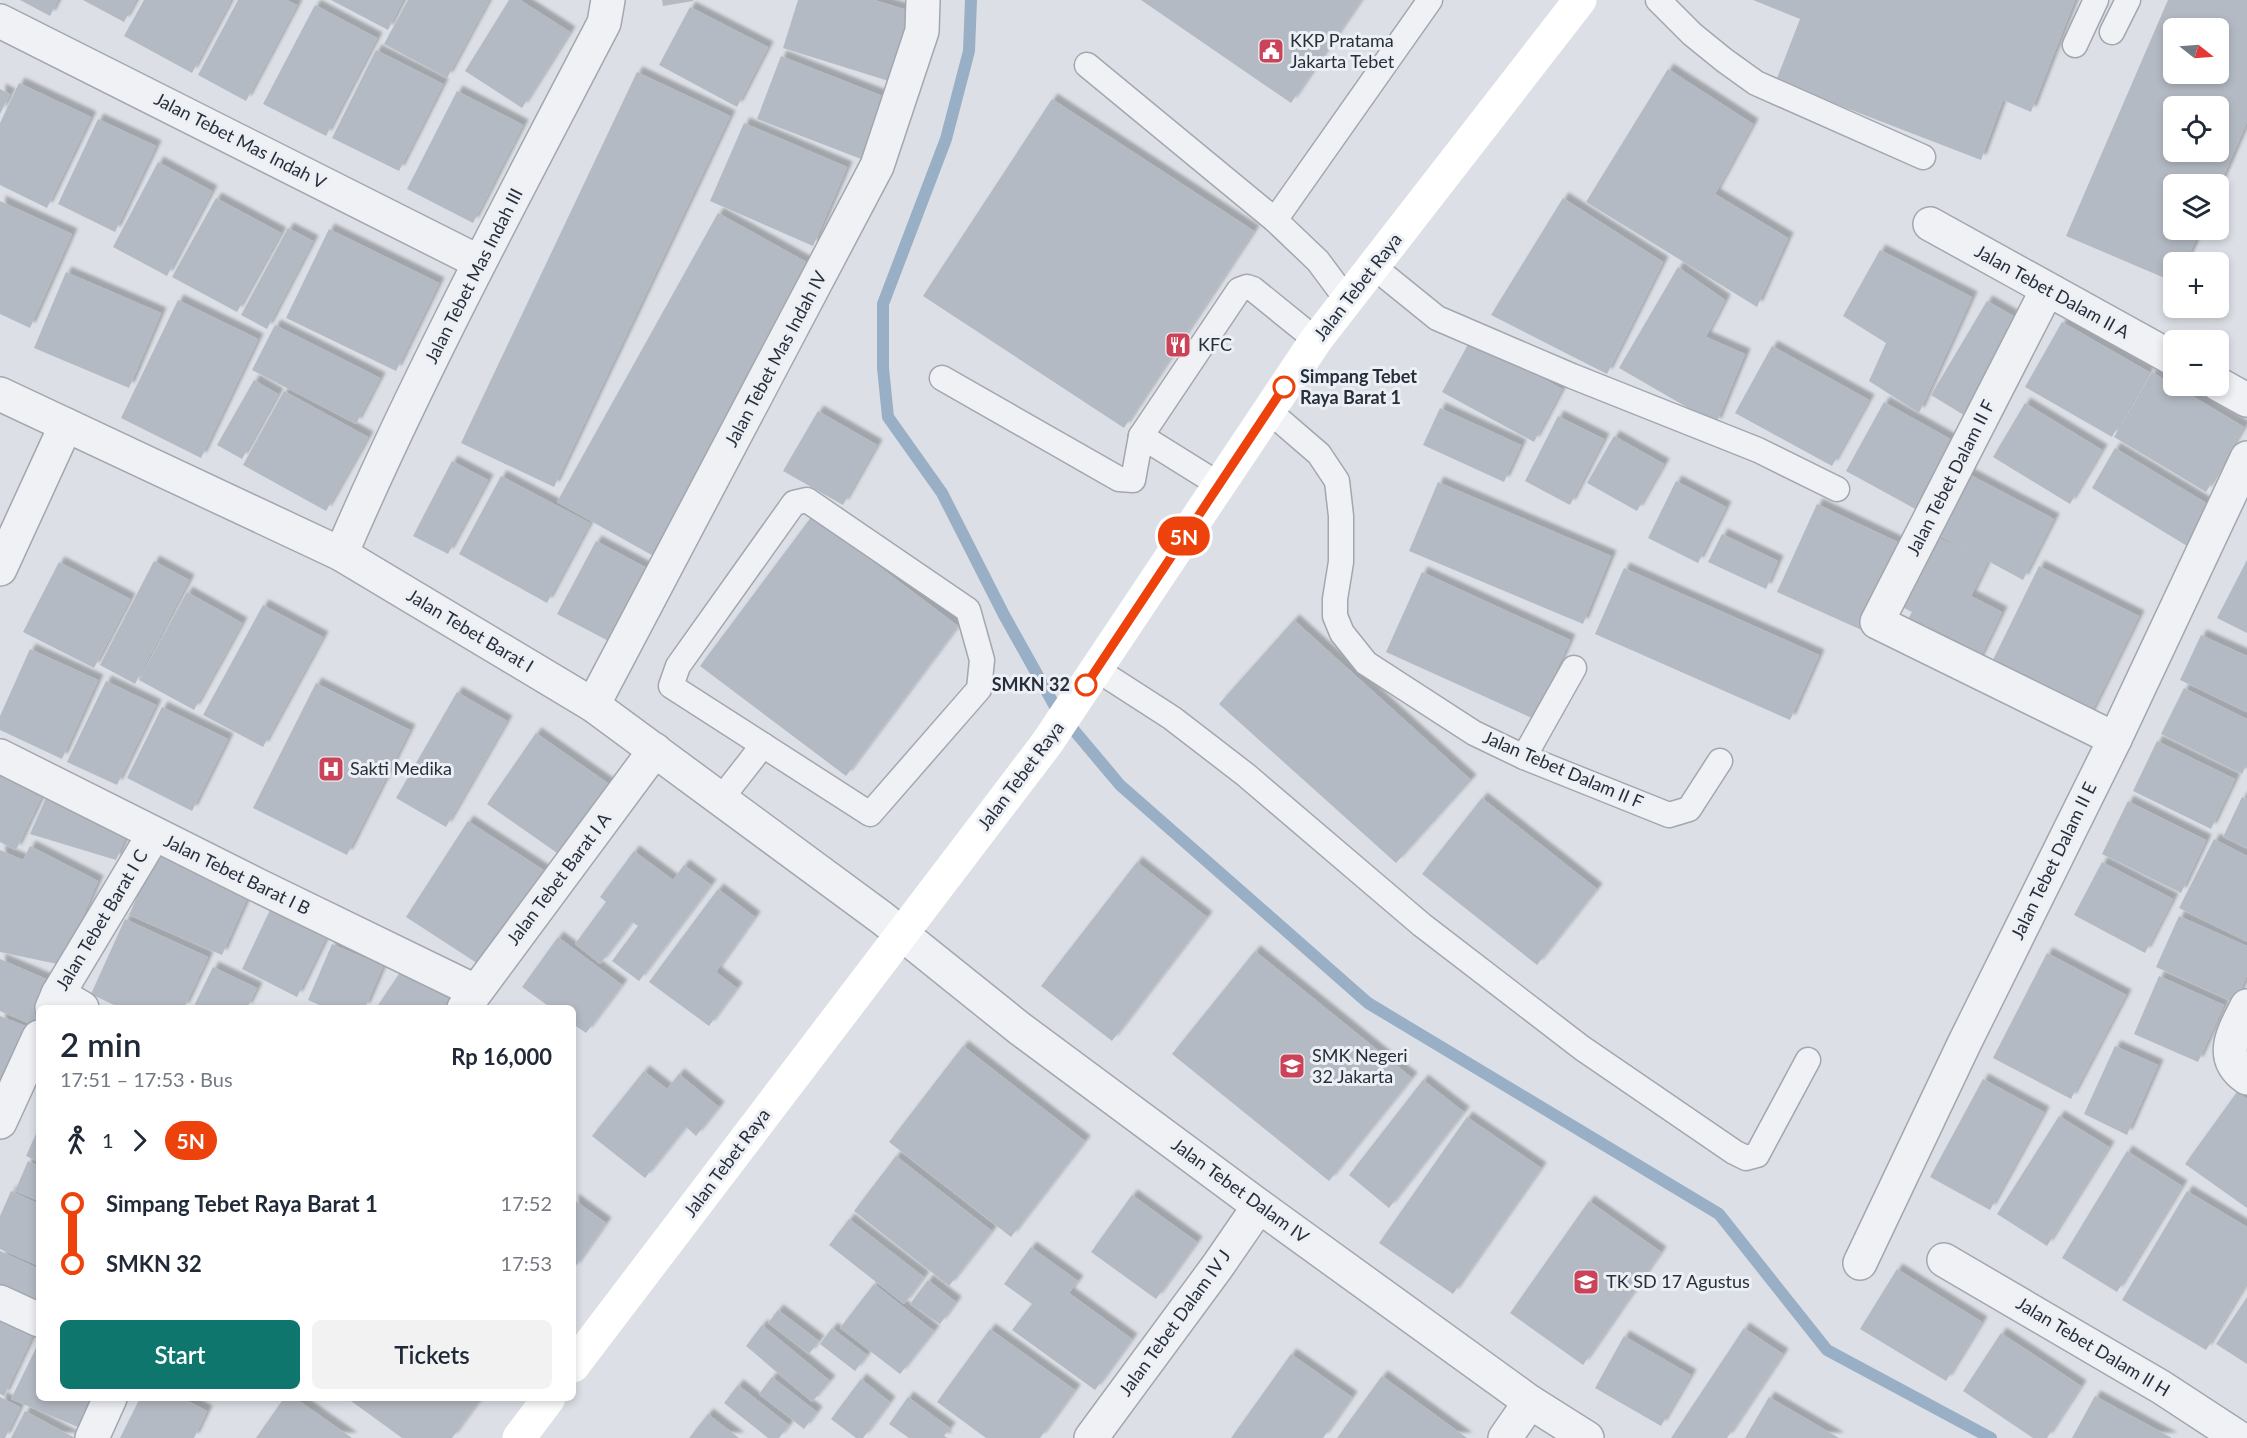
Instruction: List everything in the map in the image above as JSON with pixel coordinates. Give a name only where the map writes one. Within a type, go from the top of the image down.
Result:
[{"type":"main road","name":"Jalan Tebet Raya","points":[[576,1362],[1047,743],[1218,483],[1316,340],[1580,0]]},
{"type":"main road","points":[[519,1438],[547,1401]]},
{"type":"street","name":"Jalan Tebet Mas Indah III","points":[[341,554],[367,494],[479,262],[604,23],[608,0]]},
{"type":"street","name":"Jalan Tebet Mas Indah IV","points":[[593,705],[877,166],[922,31],[923,0]]},
{"type":"street","name":"Jalan Tebet Mas Indah V","points":[[0,21],[479,262]]},
{"type":"street","name":"Jalan Tebet Dalam II A","points":[[1930,224],[2163,353]]},
{"type":"street","name":"Jalan Tebet Dalam II F","points":[[2047,290],[1878,622],[2115,739]]},
{"type":"street","points":[[2229,390],[2247,400]]},
{"type":"street","name":"Jalan Tebet Barat I","points":[[0,394],[341,554],[593,705],[902,933]]},
{"type":"street","points":[[0,569],[66,425]]},
{"type":"street","name":"Jalan Tebet Dalam II E","points":[[1860,1263],[1964,1044],[2115,739],[2247,458]]},
{"type":"street","name":"Jalan Tebet Barat I A","points":[[470,999],[656,750]]},
{"type":"street","name":"Jalan Tebet Barat I B","points":[[0,756],[470,999]]},
{"type":"street","name":"Jalan Tebet Barat I C","points":[[64,1003],[154,834]]},
{"type":"street","name":"Jalan Tebet Dalam IV","points":[[902,933],[1019,1028],[1259,1206],[1530,1402],[1587,1438]]},
{"type":"street","points":[[2238,1067],[2232,1036],[2247,1006]]},
{"type":"street","points":[[0,1122],[31,1077],[36,1052]]},
{"type":"street","name":"Jalan Tebet Dalam IV J","points":[[1091,1438],[1259,1206]]},
{"type":"street","name":"Jalan Tebet Dalam II H","points":[[1944,1260],[2161,1387],[2239,1438]]},
{"type":"street","points":[[0,1302],[36,1319]]},
{"type":"street","points":[[92,1438],[109,1401]]},
{"type":"street","points":[[1505,1438],[1530,1402]]},
{"type":"lane","points":[[1275,220],[1430,0]]},
{"type":"lane","points":[[1658,0],[1692,34],[1756,83],[1923,157]]},
{"type":"lane","points":[[2075,45],[2096,0]]},
{"type":"lane","points":[[2112,32],[2128,0]]},
{"type":"lane","points":[[1087,65],[1275,220],[1318,261],[1347,300]]},
{"type":"lane","points":[[1374,267],[1437,318],[1572,376],[1758,450],[1837,489]]},
{"type":"lane","points":[[942,378],[1119,479],[1133,480],[1142,436],[1239,290],[1247,287],[1253,290],[1316,340]]},
{"type":"lane","name":"Jalan Tebet Dalam II F","points":[[1268,410],[1318,454],[1337,481],[1341,516],[1341,562],[1335,599],[1335,616],[1342,633],[1366,663],[1474,733],[1524,757],[1669,815],[1689,809],[1720,760]]},
{"type":"lane","points":[[1142,436],[1218,483]]},
{"type":"lane","points":[[807,500],[968,609],[982,660],[979,689],[870,814],[763,745],[671,686],[678,666],[794,503],[807,500]]},
{"type":"lane","points":[[1524,757],[1574,668]]},
{"type":"lane","points":[[1096,669],[1172,718],[1246,775],[1422,924],[1582,1048],[1734,1152],[1746,1158],[1757,1155],[1808,1060]]},
{"type":"lane","points":[[720,800],[763,745]]},
{"type":"building","points":[[20,0],[58,0],[50,16]]},
{"type":"building","points":[[83,0],[136,0],[124,22]]},
{"type":"building","points":[[144,0],[231,0],[192,73],[124,36]]},
{"type":"building","points":[[238,0],[287,0],[297,5],[246,101],[198,75]]},
{"type":"building","points":[[331,0],[403,0],[388,30]]},
{"type":"building","points":[[408,0],[489,0],[447,78],[384,44]]},
{"type":"building","points":[[509,0],[520,0],[570,32],[522,108],[465,71]]},
{"type":"building","points":[[662,0],[693,0],[693,1],[663,6]]},
{"type":"building","points":[[798,0],[874,0],[917,13],[895,83],[783,48]]},
{"type":"building","name":"KKP Pratama Jakarta Tebet","points":[[1141,0],[1361,0],[1291,103]]},
{"type":"building","points":[[1753,0],[2075,0],[2031,112],[2003,100],[1981,160],[1776,81],[1800,19]]},
{"type":"building","points":[[2168,0],[2247,0],[2247,122],[2224,174],[2163,174],[2163,240],[2196,240],[2190,252],[2163,252],[2163,277],[2066,236]]},
{"type":"building","points":[[315,5],[377,38],[326,136],[263,104]]},
{"type":"building","points":[[690,7],[768,47],[737,107],[659,65]]},
{"type":"building","points":[[376,50],[443,84],[399,171],[332,138]]},
{"type":"building","points":[[781,56],[885,97],[861,159],[757,119]]},
{"type":"building","points":[[1668,69],[1753,124],[1715,194],[1788,238],[1757,307],[1586,202]]},
{"type":"building","points":[[637,72],[730,116],[554,487],[461,443]]},
{"type":"building","points":[[19,83],[91,117],[47,208],[0,185],[0,123]]},
{"type":"building","points":[[0,89],[10,94],[0,114]]},
{"type":"building","points":[[457,91],[523,125],[473,223],[407,189]]},
{"type":"building","points":[[1052,99],[1254,231],[1124,428],[923,296]]},
{"type":"building","points":[[98,119],[156,146],[115,232],[58,204]]},
{"type":"building","points":[[744,123],[847,167],[813,246],[710,201]]},
{"type":"building","points":[[158,162],[212,191],[167,276],[113,247]]},
{"type":"building","points":[[216,198],[281,233],[237,312],[172,277]]},
{"type":"building","points":[[1563,198],[1663,262],[1607,374],[1491,315]]},
{"type":"building","points":[[0,201],[72,234],[30,328],[0,314]]},
{"type":"building","points":[[718,213],[817,268],[657,558],[557,502]]},
{"type":"building","points":[[288,228],[313,241],[267,329],[241,315]]},
{"type":"building","points":[[329,229],[439,283],[396,371],[286,318]]},
{"type":"building","points":[[1880,250],[1972,297],[1919,413],[1869,381],[1886,343],[1843,316]]},
{"type":"building","points":[[1678,267],[1725,300],[1706,337],[1745,354],[1716,424],[1619,368]]},
{"type":"building","points":[[66,272],[161,313],[129,388],[34,348]]},
{"type":"building","points":[[178,300],[258,339],[201,458],[121,418]]},
{"type":"building","points":[[1987,301],[2024,322],[1967,417],[1931,395]]},
{"type":"building","points":[[2062,322],[2149,372],[2112,437],[2025,387]]},
{"type":"building","points":[[275,325],[380,378],[356,424],[252,370]]},
{"type":"building","points":[[1471,339],[1562,389],[1534,442],[1442,392]]},
{"type":"building","points":[[1772,346],[1869,400],[1832,466],[1735,413]]},
{"type":"building","points":[[2152,372],[2163,379],[2163,396],[2192,396],[2244,427],[2206,492],[2114,437]]},
{"type":"building","points":[[254,380],[278,394],[242,459],[217,445]]},
{"type":"building","points":[[284,391],[368,437],[326,511],[243,465]]},
{"type":"building","points":[[1884,402],[1957,443],[1919,511],[1846,471]]},
{"type":"building","points":[[2025,403],[2102,450],[2070,504],[1993,457]]},
{"type":"building","points":[[1440,408],[1521,445],[1504,482],[1423,445]]},
{"type":"building","points":[[818,411],[877,445],[843,505],[783,471]]},
{"type":"building","points":[[1558,416],[1604,439],[1570,505],[1525,481]]},
{"type":"building","points":[[1614,436],[1664,464],[1637,511],[1587,483]]},
{"type":"building","points":[[2115,448],[2216,509],[2192,549],[2092,488]]},
{"type":"building","points":[[452,461],[488,480],[448,554],[413,536]]},
{"type":"building","points":[[1961,470],[2054,519],[2023,580],[1988,561],[1971,596],[2002,612],[1975,668],[1907,621],[1912,612],[1896,604],[1930,534],[1980,557],[1929,531]]},
{"type":"building","points":[[501,476],[590,523],[547,603],[459,554]]},
{"type":"building","points":[[1676,481],[1726,507],[1698,563],[1648,538]]},
{"type":"building","points":[[1438,482],[1611,556],[1583,624],[1409,551]]},
{"type":"building","points":[[1817,504],[1906,546],[1866,632],[1777,592]]},
{"type":"building","points":[[812,516],[958,626],[846,776],[700,666]]},
{"type":"building","points":[[1722,534],[1778,561],[1766,589],[1708,562]]},
{"type":"building","points":[[596,541],[658,574],[620,647],[557,614]]},
{"type":"building","points":[[2247,560],[2247,633],[2217,618]]},
{"type":"building","points":[[154,561],[189,580],[135,684],[100,665]]},
{"type":"building","points":[[59,562],[130,599],[94,668],[23,632]]},
{"type":"building","points":[[2039,566],[2139,616],[2089,717],[1989,668]]},
{"type":"building","points":[[1624,568],[1819,655],[1790,720],[1595,634]]},
{"type":"building","points":[[1422,572],[1570,640],[1534,719],[1386,652]]},
{"type":"building","points":[[187,592],[242,623],[194,710],[139,680]]},
{"type":"building","points":[[263,605],[323,637],[263,747],[203,715]]},
{"type":"building","points":[[1294,620],[1471,780],[1396,863],[1219,704]]},
{"type":"building","points":[[2201,635],[2247,656],[2247,712],[2180,680]]},
{"type":"building","points":[[30,649],[98,680],[62,759],[0,730],[0,716]]},
{"type":"building","points":[[106,681],[156,705],[117,785],[67,762]]},
{"type":"building","name":"Sakti Medika","points":[[316,683],[410,730],[347,855],[253,808]]},
{"type":"building","points":[[2184,688],[2247,719],[2247,764],[2242,774],[2161,734]]},
{"type":"building","points":[[457,692],[507,721],[446,827],[396,798]]},
{"type":"building","points":[[162,707],[228,739],[192,811],[127,778]]},
{"type":"building","points":[[536,733],[619,791],[570,862],[487,804]]},
{"type":"building","points":[[2157,741],[2235,779],[2211,829],[2133,791]]},
{"type":"building","points":[[0,763],[47,785],[16,850],[0,842]]},
{"type":"building","points":[[49,791],[128,832],[116,860],[30,834]]},
{"type":"building","points":[[2242,797],[2247,799],[2247,848],[2223,837]]},
{"type":"building","points":[[1482,798],[1597,889],[1537,965],[1422,874]]},
{"type":"building","points":[[2128,801],[2206,840],[2181,893],[2102,854]]},
{"type":"building","points":[[468,821],[551,875],[489,971],[406,917]]},
{"type":"building","points":[[2214,839],[2247,856],[2247,942],[2179,908]]},
{"type":"building","points":[[30,846],[98,881],[62,965],[0,952],[0,850],[23,860]]},
{"type":"building","points":[[634,851],[673,880],[684,865],[711,885],[639,981],[612,961],[638,926],[632,922],[600,964],[575,944],[606,902],[600,897]]},
{"type":"building","points":[[156,853],[249,894],[222,955],[129,915]]},
{"type":"building","points":[[1137,862],[1207,917],[1112,1041],[1041,986]]},
{"type":"building","points":[[2102,862],[2173,899],[2145,953],[2074,915]]},
{"type":"building","points":[[718,889],[755,917],[716,972],[737,988],[709,1026],[649,982]]},
{"type":"building","points":[[271,908],[327,936],[297,997],[242,969]]},
{"type":"building","points":[[2179,916],[2247,946],[2247,975],[2235,1003],[2156,967]]},
{"type":"building","points":[[125,919],[208,957],[185,1005],[114,1005],[91,994]]},
{"type":"building","points":[[558,937],[622,985],[586,1033],[576,1026],[576,1005],[547,1005],[522,987]]},
{"type":"building","points":[[332,944],[383,966],[366,1005],[319,1005],[308,1000]]},
{"type":"building","name":"SMK Negeri 32 Jakarta","points":[[1255,951],[1412,1078],[1329,1181],[1172,1054]]},
{"type":"building","points":[[2047,953],[2126,995],[2071,1099],[1993,1058]]},
{"type":"building","points":[[0,959],[53,982],[44,1005],[36,1005],[35,1026],[0,1011]]},
{"type":"building","points":[[213,967],[257,988],[248,1005],[194,1005]]},
{"type":"building","points":[[403,968],[458,1005],[378,1005]]},
{"type":"building","points":[[2159,976],[2224,1005],[2198,1062],[2134,1034]]},
{"type":"building","points":[[0,1016],[33,1029],[11,1085],[0,1080]]},
{"type":"building","points":[[963,1046],[1085,1141],[1011,1237],[889,1142]]},
{"type":"building","points":[[2115,1046],[2158,1065],[2127,1135],[2084,1114]]},
{"type":"building","points":[[644,1071],[667,1089],[679,1074],[719,1107],[696,1136],[686,1127],[645,1178],[592,1136]]},
{"type":"building","points":[[1983,1079],[2044,1112],[1990,1210],[1930,1177]]},
{"type":"building","points":[[1423,1080],[1464,1112],[1389,1208],[1349,1175]]},
{"type":"building","points":[[2237,1092],[2247,1099],[2247,1208],[2185,1164]]},
{"type":"building","points":[[2059,1116],[2109,1147],[2047,1246],[1997,1214]]},
{"type":"building","points":[[1467,1117],[1541,1168],[1453,1294],[1379,1243]]},
{"type":"building","points":[[36,1134],[36,1161],[26,1156]]},
{"type":"building","points":[[2127,1151],[2182,1186],[2117,1292],[2062,1258]]},
{"type":"building","points":[[896,1156],[992,1231],[949,1286],[854,1211]]},
{"type":"building","points":[[28,1161],[36,1165],[36,1200],[15,1191]]},
{"type":"building","points":[[11,1191],[36,1203],[36,1265],[0,1249],[0,1216]]},
{"type":"building","points":[[2187,1191],[2247,1227],[2247,1282],[2206,1350],[2122,1300]]},
{"type":"building","points":[[1132,1195],[1197,1242],[1156,1299],[1091,1252]]},
{"type":"building","points":[[576,1201],[606,1223],[576,1266]]},
{"type":"building","name":"TK SD 17 Agustus","points":[[1589,1201],[1661,1252],[1583,1365],[1510,1313]]},
{"type":"building","points":[[849,1219],[924,1277],[904,1304],[829,1245]]},
{"type":"building","points":[[1031,1247],[1078,1281],[1069,1293],[1132,1339],[1095,1390],[1012,1330],[1032,1304],[1004,1284]]},
{"type":"building","points":[[0,1251],[36,1268],[36,1310],[0,1293]]},
{"type":"building","points":[[1897,1269],[1982,1322],[1946,1381],[1860,1329]]},
{"type":"building","points":[[928,1280],[956,1302],[940,1324],[910,1304]]},
{"type":"building","points":[[874,1284],[934,1331],[900,1374],[840,1328]]},
{"type":"building","points":[[2247,1297],[2247,1364],[2216,1344]]},
{"type":"building","points":[[778,1310],[819,1341],[809,1354],[768,1323]]},
{"type":"building","points":[[0,1318],[34,1333],[4,1396],[0,1394]]},
{"type":"building","points":[[762,1325],[830,1381],[812,1402],[746,1346]]},
{"type":"building","points":[[832,1328],[867,1355],[855,1371],[820,1344]]},
{"type":"building","points":[[1744,1328],[1783,1354],[1727,1438],[1671,1438]]},
{"type":"building","points":[[990,1329],[1075,1390],[1040,1438],[986,1438],[937,1402]]},
{"type":"building","points":[[2001,1333],[2081,1386],[2047,1438],[2033,1438],[1963,1391]]},
{"type":"building","points":[[1624,1336],[1691,1375],[1661,1426],[1595,1388]]},
{"type":"building","points":[[36,1348],[36,1401],[97,1401],[85,1430],[11,1399]]},
{"type":"building","points":[[1291,1354],[1352,1397],[1323,1438],[1231,1438]]},
{"type":"building","points":[[1382,1376],[1467,1438],[1337,1438]]},
{"type":"building","points":[[772,1377],[817,1412],[804,1429],[759,1394]]},
{"type":"building","points":[[861,1379],[890,1402],[863,1438],[856,1438],[831,1419]]},
{"type":"building","points":[[738,1385],[789,1425],[779,1438],[768,1438],[724,1403]]},
{"type":"building","points":[[2095,1396],[2172,1438],[2072,1438]]},
{"type":"building","points":[[0,1397],[20,1407],[5,1438],[0,1438]]},
{"type":"building","points":[[908,1397],[950,1428],[944,1436],[948,1438],[909,1438],[889,1424]]},
{"type":"building","points":[[1769,1397],[1839,1438],[1745,1438]]},
{"type":"building","points":[[138,1401],[188,1401],[207,1411],[194,1438],[120,1438]]},
{"type":"building","points":[[282,1401],[299,1401],[352,1438],[256,1438]]},
{"type":"building","points":[[351,1401],[479,1401],[452,1438],[402,1438]]},
{"type":"building","points":[[25,1411],[75,1438],[11,1438]]},
{"type":"building","points":[[708,1414],[739,1438],[689,1438]]},
{"type":"waterway","points":[[971,0],[969,51],[946,139],[883,304],[883,368],[888,417],[942,493],[1004,615],[1057,710],[1120,785],[1368,1003],[1719,1214],[1827,1350],[1991,1438]]},
{"type":"bus line","name":"5N","points":[[1086,685],[1218,483],[1284,387]]},
{"type":"place","name":"KKP Pratama Jakarta Tebet","points":[[1271,51]]},
{"type":"place","name":"KFC","points":[[1178,345]]},
{"type":"place","name":"Simpang Tebet Raya Barat 1","points":[[1284,387]]},
{"type":"place","name":"SMKN 32","points":[[1086,685]]},
{"type":"place","name":"Sakti Medika","points":[[331,769]]},
{"type":"place","name":"SMK Negeri 32 Jakarta","points":[[1292,1066]]},
{"type":"place","name":"TK SD 17 Agustus","points":[[1586,1282]]}]
